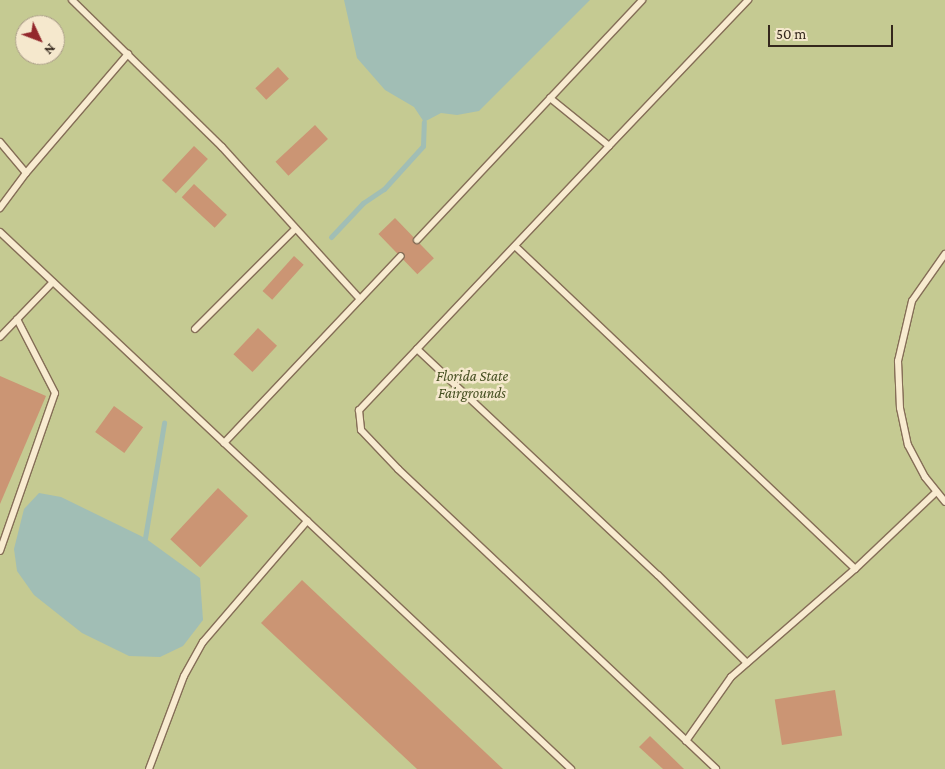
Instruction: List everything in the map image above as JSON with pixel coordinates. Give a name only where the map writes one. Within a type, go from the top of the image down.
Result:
[{"type":"lane","points":[[72,0],[222,147],[360,299]]},
{"type":"lane","points":[[417,240],[642,0]]},
{"type":"lane","points":[[716,769],[398,469],[361,430],[359,410],[748,0]]},
{"type":"lane","points":[[0,208],[26,174],[128,54]]},
{"type":"lane","points":[[550,98],[609,146]]},
{"type":"lane","points":[[0,142],[26,174]]},
{"type":"lane","points":[[195,329],[295,229]]},
{"type":"lane","points":[[0,232],[571,769]]},
{"type":"lane","points":[[515,246],[856,569]]},
{"type":"lane","points":[[945,254],[912,301],[898,361],[900,408],[908,445],[936,492],[945,502]]},
{"type":"lane","points":[[224,443],[401,256]]},
{"type":"lane","points":[[0,337],[53,282]]},
{"type":"lane","points":[[0,551],[55,393],[17,320]]},
{"type":"lane","points":[[417,349],[651,568],[747,663]]},
{"type":"lane","points":[[686,741],[731,677],[856,569],[936,492]]},
{"type":"lane","points":[[149,769],[184,676],[204,642],[307,521]]},
{"type":"green space","name":"Florida State Fairgrounds","points":[[0,0],[945,0],[945,769],[0,769]]},
{"type":"water","points":[[344,0],[590,0],[479,111],[457,115],[441,113],[424,122],[414,107],[385,90],[357,58]]},
{"type":"water","points":[[39,493],[61,497],[145,538],[200,578],[203,620],[183,646],[160,657],[129,656],[82,633],[34,595],[17,571],[14,549],[24,509]]},
{"type":"building","points":[[278,67],[289,79],[266,100],[255,88]]},
{"type":"building","points":[[315,125],[328,139],[288,176],[276,162]]},
{"type":"building","points":[[194,146],[208,159],[176,193],[162,180]]},
{"type":"building","points":[[194,184],[227,215],[215,228],[182,197]]},
{"type":"building","points":[[395,218],[434,258],[417,274],[378,234]]},
{"type":"building","points":[[294,256],[304,265],[272,300],[263,291]]},
{"type":"building","points":[[258,328],[277,346],[252,372],[233,354]]},
{"type":"building","points":[[0,376],[46,396],[0,504]]},
{"type":"building","points":[[114,406],[143,427],[124,453],[95,432]]},
{"type":"building","points":[[218,488],[248,516],[200,567],[170,539]]},
{"type":"building","points":[[302,580],[503,769],[417,769],[261,623]]},
{"type":"building","points":[[835,690],[842,735],[782,745],[775,700]]},
{"type":"building","points":[[650,736],[684,769],[663,769],[639,747]]},
{"type":"waterway","points":[[331,237],[363,203],[384,189],[423,146],[424,122]]},
{"type":"waterway","points":[[145,538],[164,423]]}]
